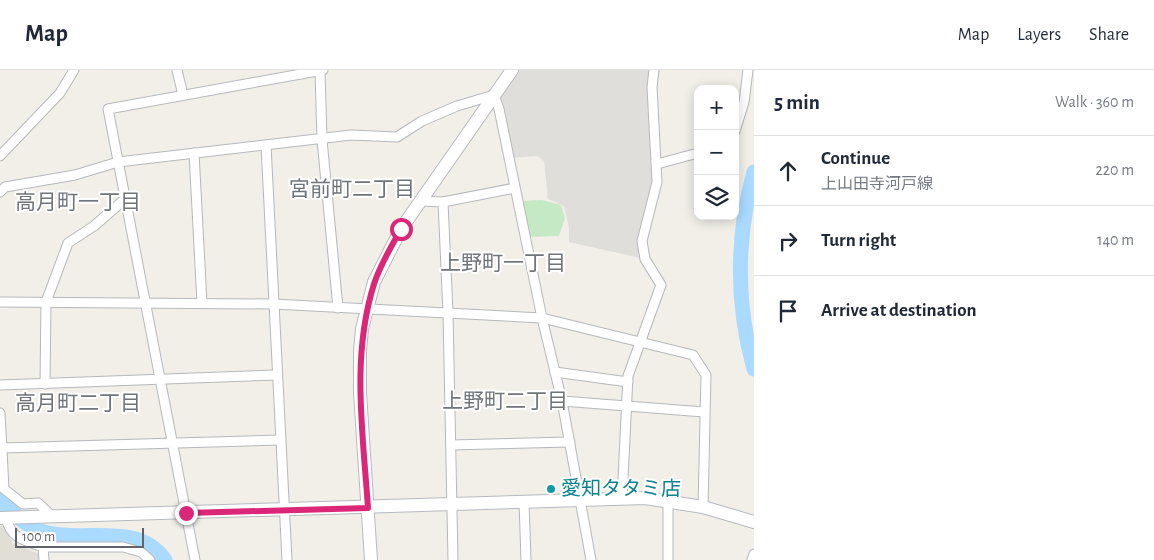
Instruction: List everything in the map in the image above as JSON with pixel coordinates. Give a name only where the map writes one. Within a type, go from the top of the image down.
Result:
[{"type":"street","points":[[0,156],[60,93],[74,70]]},
{"type":"street","points":[[177,70],[183,95]]},
{"type":"street","points":[[371,560],[360,394],[360,351],[374,282],[401,229],[512,70]]},
{"type":"street","points":[[622,499],[625,406],[628,382],[640,342],[661,285],[645,259],[642,242],[657,182],[657,164],[654,152],[654,70]]},
{"type":"street","points":[[735,130],[744,102],[748,70]]},
{"type":"street","points":[[195,560],[108,109],[322,71],[322,140],[338,308]]},
{"type":"street","points":[[0,192],[5,187],[75,175],[118,162],[322,140],[351,135],[397,137],[422,121],[457,106],[494,96]]},
{"type":"street","points":[[494,96],[562,401],[582,502],[591,560]]},
{"type":"street","points":[[266,145],[276,375],[287,560]]},
{"type":"street","points":[[194,153],[202,303]]},
{"type":"street","points":[[657,164],[694,154]]},
{"type":"street","points":[[421,201],[443,202],[516,188]]},
{"type":"street","points":[[46,384],[46,302],[68,244],[94,226],[125,199]]},
{"type":"street","points":[[443,202],[448,313],[452,560]]},
{"type":"street","points":[[0,302],[273,304],[542,318],[693,355],[706,375],[702,507]]},
{"type":"street","points":[[555,372],[628,382]]},
{"type":"street","points":[[0,385],[159,381],[276,375]]},
{"type":"street","points":[[562,401],[704,412]]},
{"type":"street","points":[[0,413],[2,488],[23,504],[38,503],[52,516]]},
{"type":"street","points":[[2,448],[280,440]]},
{"type":"street","points":[[451,445],[570,442]]},
{"type":"street","points":[[150,560],[140,552],[123,547],[43,547],[21,539],[9,530],[3,518],[284,511],[524,502],[582,502],[622,499],[668,501],[702,507],[754,522]]},
{"type":"street","points":[[668,501],[668,560]]},
{"type":"street","points":[[524,502],[526,560]]},
{"type":"street","points":[[43,547],[44,560]]},
{"type":"street","points":[[752,560],[754,554]]},
{"type":"shaded area","points":[[512,70],[654,70],[657,164],[640,240],[645,259],[569,242],[569,227],[564,206],[548,199],[544,161],[537,156],[509,158],[494,96]]},
{"type":"shaded area","points":[[0,526],[2,526],[13,543],[39,554],[40,560],[0,560]]},
{"type":"green space","points":[[542,200],[561,205],[565,218],[559,236],[530,237],[522,201]]},
{"type":"waterway","points":[[754,172],[744,221],[740,270],[744,320],[754,369]]},
{"type":"waterway","points":[[0,500],[21,520],[35,529],[51,534],[69,536],[122,536],[138,540],[153,547],[165,560]]},
{"type":"place","name":"愛知タタミ店","points":[[551,489]]},
{"type":"district","name":"宮前町二丁目","points":[[352,189]]},
{"type":"district","name":"高月町一丁目","points":[[78,202]]},
{"type":"district","name":"上野町一丁目","points":[[503,263]]},
{"type":"district","name":"上野町二丁目","points":[[505,401]]},
{"type":"district","name":"高月町二丁目","points":[[78,403]]},
{"type":"route","points":[[186,513],[368,508],[360,394],[362,330],[374,282],[401,229]]}]
